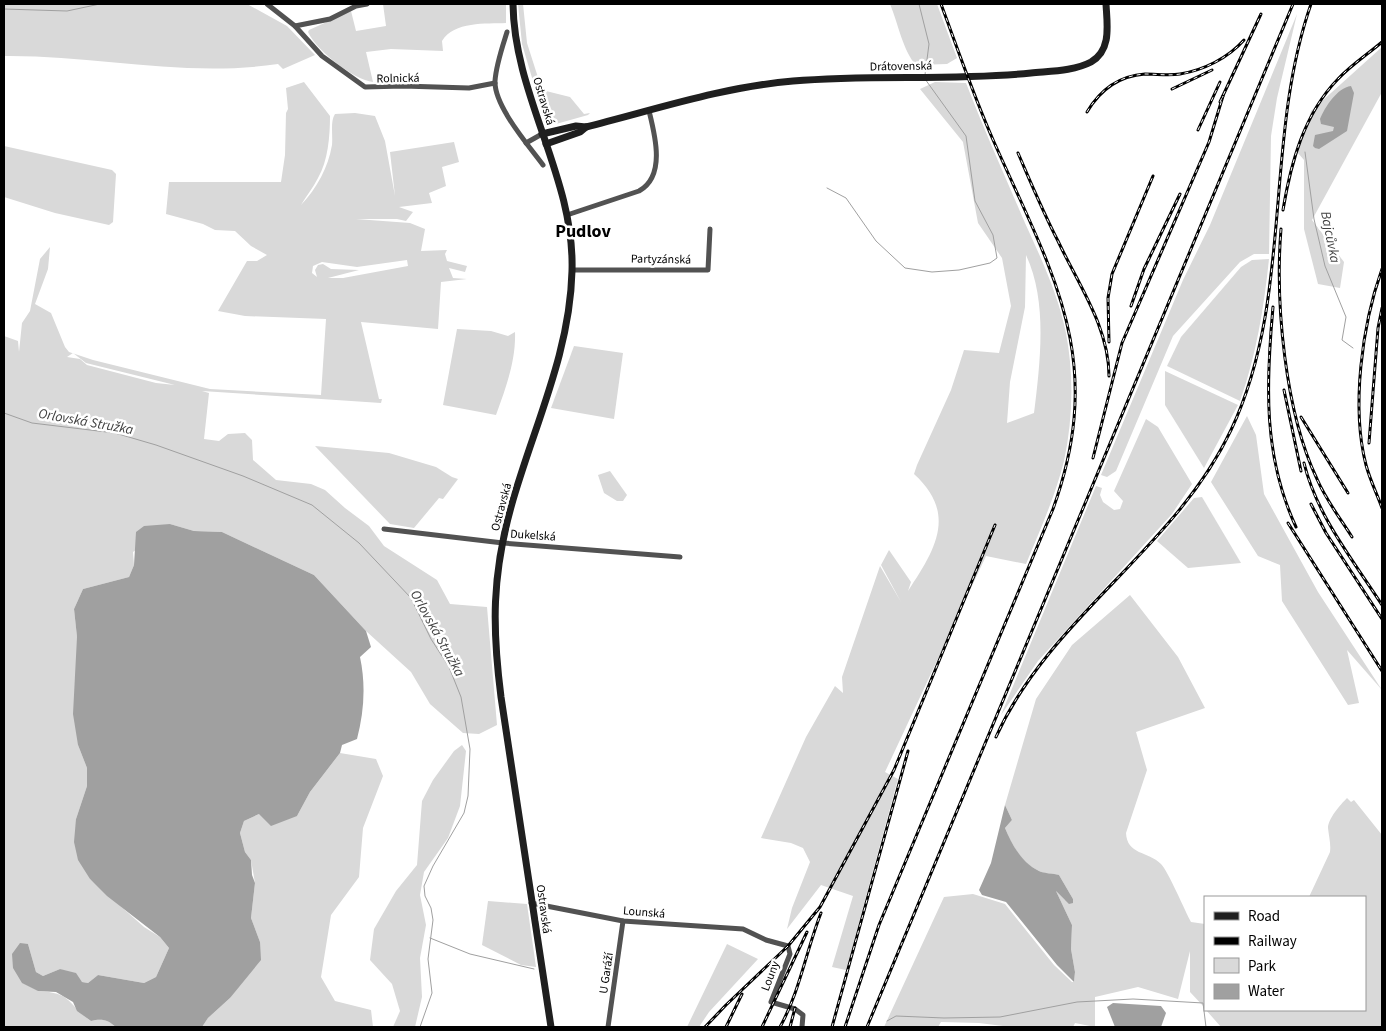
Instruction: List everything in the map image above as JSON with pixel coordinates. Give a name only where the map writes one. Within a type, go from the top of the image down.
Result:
[{"type":"main road","name":"Ostravská","points":[[513,4],[518,53],[567,214],[572,270],[568,319],[560,358],[517,486],[503,543],[494,608],[495,647],[531,903],[551,1027]]},
{"type":"main road","name":"Drátovenská","points":[[542,134],[576,126],[586,127],[735,89],[779,82],[1015,74],[1084,65],[1099,56],[1106,43],[1106,4]]},
{"type":"main road","name":"Drátovenská","points":[[546,144],[580,132],[586,127]]},
{"type":"street","name":"Rolnická","points":[[267,4],[295,26],[322,56],[365,87],[470,88],[495,83]]},
{"type":"street","points":[[295,26],[330,19],[356,5],[367,4]]},
{"type":"street","points":[[507,32],[495,83],[502,105],[526,142],[544,165]]},
{"type":"street","points":[[567,214],[639,191],[645,186],[653,170],[657,144],[649,111]]},
{"type":"street","points":[[526,142],[542,134]]},
{"type":"street","name":"Partyzánská","points":[[572,270],[708,270],[710,229]]},
{"type":"street","name":"Dukelská","points":[[384,529],[503,543],[680,557]]},
{"type":"street","name":"Lounská","points":[[531,903],[623,920],[743,930],[755,935]]},
{"type":"street","name":"U Garáží","points":[[608,1027],[623,920]]},
{"type":"street","name":"Louny","points":[[755,935],[788,946],[790,954],[771,1002],[800,1011],[803,1015],[802,1027]]},
{"type":"green space","points":[[4,4],[247,4],[287,26],[315,55],[283,69],[278,64],[209,69],[4,56]]},
{"type":"green space","points":[[383,4],[506,4],[506,23],[471,25],[454,30],[442,41],[443,51],[391,49],[366,52],[373,82],[356,76],[336,63],[319,47],[308,32],[351,11],[356,31],[386,26]]},
{"type":"green space","points":[[518,4],[523,4],[527,43],[542,90],[570,97],[584,114],[590,113],[588,115],[556,124],[543,115],[522,44]]},
{"type":"green space","points":[[890,4],[937,4],[957,58],[947,64],[916,65],[904,45]]},
{"type":"green space","points":[[1297,14],[1277,98],[1271,136],[1269,254],[1254,254],[1240,262],[1173,336],[1116,471],[1107,477],[1101,475],[1183,280],[1210,225]]},
{"type":"green space","points":[[1382,47],[1382,92],[1312,220],[1344,262],[1340,288],[1318,284],[1304,229],[1304,160],[1298,153],[1311,111]]},
{"type":"green space","points":[[304,82],[330,116],[329,140],[324,164],[316,182],[301,205],[317,185],[328,162],[332,145],[333,117],[335,114],[355,113],[375,116],[385,141],[395,196],[390,152],[454,142],[459,162],[442,167],[446,186],[429,193],[432,203],[399,207],[413,212],[406,221],[397,219],[356,219],[410,223],[425,229],[421,251],[447,250],[445,254],[447,261],[467,266],[465,272],[449,268],[453,278],[467,279],[441,282],[438,329],[361,322],[379,399],[382,399],[381,403],[202,391],[209,393],[204,439],[219,441],[228,434],[245,433],[252,440],[253,460],[276,480],[311,484],[325,490],[369,526],[384,546],[437,580],[450,604],[487,607],[497,725],[479,734],[463,733],[430,704],[411,672],[366,631],[314,575],[222,532],[194,531],[170,524],[133,552],[134,565],[129,577],[83,589],[74,609],[77,637],[78,745],[87,768],[87,786],[76,819],[90,879],[144,927],[160,937],[169,948],[156,977],[144,983],[98,975],[88,983],[82,982],[60,969],[43,976],[36,972],[28,944],[20,944],[38,991],[58,994],[69,1000],[91,1021],[105,1020],[116,1027],[4,1027],[4,336],[18,341],[19,352],[22,323],[30,311],[40,259],[50,247],[48,269],[35,304],[51,313],[65,347],[69,352],[73,353],[67,357],[80,359],[87,365],[156,383],[175,385],[86,363],[74,354],[210,389],[321,395],[326,319],[245,316],[218,311],[247,261],[257,261],[267,255],[251,246],[235,231],[215,230],[203,224],[166,214],[169,182],[281,182],[285,155],[286,113],[288,109],[286,88]],"holes":[[[407,260],[408,266],[343,278],[328,278],[359,270],[331,269],[323,264],[318,265],[315,270],[317,277],[312,273],[313,266],[322,262],[357,267]]]},
{"type":"green space","points":[[935,82],[966,83],[1054,290],[1063,319],[1069,349],[1071,413],[1064,461],[1056,488],[1026,564],[986,556],[885,772],[898,779],[846,970],[832,967],[853,896],[821,885],[787,929],[792,908],[810,862],[803,848],[791,843],[761,838],[806,737],[835,686],[843,693],[842,677],[880,566],[901,602],[881,565],[889,550],[911,582],[908,591],[927,561],[938,532],[939,518],[935,503],[927,489],[914,474],[951,390],[964,350],[999,353],[1011,306],[1002,258],[978,223],[963,142],[920,89]],"holes":[[[1026,255],[1033,273],[1040,312],[1040,353],[1034,413],[1007,423],[1010,382],[1025,307]]]},
{"type":"green space","points":[[4,146],[112,170],[116,174],[113,222],[109,225],[55,213],[4,197]]},
{"type":"green space","points":[[1269,259],[1259,331],[1251,367],[1240,401],[1167,366],[1181,337],[1241,267],[1252,260]]},
{"type":"green space","points":[[457,329],[491,331],[508,336],[515,332],[512,364],[496,415],[443,405]]},
{"type":"green space","points":[[574,346],[623,353],[614,419],[551,408]]},
{"type":"green space","points":[[1165,371],[1238,405],[1204,468],[1165,405]]},
{"type":"green space","points":[[1247,416],[1256,435],[1264,494],[1318,592],[1382,690],[1347,650],[1359,703],[1348,705],[1282,601],[1280,565],[1258,556],[1211,482]]},
{"type":"green space","points":[[1146,419],[1158,427],[1192,484],[1172,514],[1038,661],[1001,715],[1096,486],[1102,488],[1100,495],[1103,502],[1114,510],[1120,509],[1123,501],[1114,491]]},
{"type":"green space","points":[[315,446],[389,453],[436,467],[458,479],[443,499],[439,498],[414,528],[390,524]]},
{"type":"green space","points":[[610,471],[627,495],[623,501],[617,501],[604,493],[598,475]]},
{"type":"green space","points":[[1202,497],[1241,563],[1188,568],[1157,541],[1194,498]]},
{"type":"green space","points":[[1130,595],[1178,657],[1205,708],[1136,732],[1147,770],[1126,833],[1127,840],[1134,849],[1156,860],[1164,868],[1191,922],[1204,924],[1204,1007],[1190,992],[1190,951],[1178,999],[1138,987],[1095,997],[1095,1027],[1075,1023],[1073,1027],[1011,1027],[979,1023],[941,1022],[938,1027],[884,1027],[944,897],[973,894],[1005,904],[1054,965],[1074,982],[1075,972],[1071,949],[1072,925],[1056,891],[1065,900],[1073,899],[1059,875],[1039,871],[1022,858],[1005,828],[1012,820],[1005,805],[1036,699],[1072,645]]},
{"type":"green space","points":[[462,745],[466,751],[460,806],[448,838],[424,872],[420,895],[426,925],[420,958],[422,997],[415,1027],[393,1027],[400,1011],[392,984],[370,960],[374,929],[396,891],[417,865],[422,801],[433,780],[454,751]]},
{"type":"green space","points":[[340,753],[376,759],[383,776],[363,828],[359,877],[331,915],[321,977],[335,1001],[371,1010],[373,1027],[202,1027],[208,1018],[230,998],[260,942],[251,918],[255,883],[251,860],[245,852],[240,833],[244,821],[259,814],[297,816],[310,792]]},
{"type":"green space","points":[[1347,798],[1351,802],[1354,800],[1382,835],[1382,1027],[1221,1027],[1207,1011],[1366,1011],[1366,896],[1309,896],[1330,852],[1328,828],[1332,816]]},
{"type":"green space","points":[[488,901],[527,904],[536,967],[521,965],[482,945]]},
{"type":"green space","points":[[727,944],[758,959],[709,1012],[699,1027],[687,1027]]},
{"type":"water","points":[[1351,86],[1354,93],[1347,131],[1319,149],[1315,148],[1313,146],[1315,135],[1333,131],[1334,127],[1321,124],[1320,119],[1325,109],[1336,94]]},
{"type":"water","points":[[170,524],[194,531],[222,532],[314,575],[366,631],[371,647],[360,657],[363,698],[357,739],[342,745],[340,753],[310,792],[297,816],[271,826],[259,814],[244,821],[240,833],[245,852],[251,860],[252,875],[255,883],[251,918],[260,942],[261,960],[230,998],[208,1018],[202,1027],[116,1027],[105,1020],[91,1021],[77,1011],[73,1002],[56,992],[38,991],[22,983],[13,968],[12,954],[20,943],[28,944],[36,972],[43,976],[60,969],[76,973],[82,982],[88,983],[98,975],[144,983],[156,977],[169,948],[160,937],[107,896],[90,879],[78,860],[74,842],[76,819],[87,786],[87,768],[78,745],[73,714],[77,637],[74,609],[83,589],[129,577],[134,565],[136,532],[144,526]]},
{"type":"water","points":[[1005,805],[1012,820],[1005,828],[1018,853],[1033,868],[1044,873],[1059,875],[1073,899],[1073,903],[1069,904],[1056,891],[1072,925],[1071,949],[1075,972],[1074,982],[1057,965],[1006,902],[982,895],[979,890],[991,863]]},
{"type":"water","points":[[1113,1003],[1161,1006],[1166,1013],[1161,1027],[1115,1027],[1107,1007]]},
{"type":"waterway","points":[[4,9],[67,11],[100,4]]},
{"type":"waterway","points":[[919,4],[929,44],[925,75]]},
{"type":"waterway","points":[[827,188],[846,198],[876,241],[905,268],[932,272],[959,270],[990,263],[997,258],[993,235],[975,201],[966,136],[925,79]]},
{"type":"waterway","name":"Bajcůvka","points":[[1305,152],[1314,219],[1325,266],[1346,317],[1342,340],[1353,348]]},
{"type":"waterway","name":"Orlovská Stružka","points":[[4,413],[32,423],[115,433],[156,445],[243,476],[312,505],[359,543],[411,598],[431,639],[449,667],[461,697],[470,749],[468,796],[464,813],[433,866],[424,886],[425,896],[431,908],[433,920],[428,959],[432,993],[420,1027]]},
{"type":"waterway","points":[[430,938],[470,954],[534,969]]},
{"type":"waterway","points":[[887,1021],[896,1016],[944,1018],[1000,1017],[1077,1002],[1133,999],[1203,1003],[1206,1027]]},
{"type":"railway","points":[[845,1027],[879,925],[1053,509],[1068,456],[1075,407],[1074,362],[1066,319],[1053,277],[1036,234],[987,125],[941,4]]},
{"type":"railway","points":[[867,1027],[1293,4]]},
{"type":"railway","points":[[996,737],[1019,694],[1048,655],[1178,511],[1207,472],[1231,430],[1251,379],[1263,327],[1271,273],[1287,110],[1296,56],[1311,4]]},
{"type":"railway","points":[[1220,102],[1261,14]]},
{"type":"railway","points":[[1087,112],[1098,97],[1118,81],[1135,75],[1176,75],[1198,70],[1223,58],[1244,40]]},
{"type":"railway","points":[[1283,210],[1295,157],[1316,107],[1343,74],[1382,42]]},
{"type":"railway","points":[[1172,89],[1212,70]]},
{"type":"railway","points":[[1198,130],[1220,82]]},
{"type":"railway","points":[[1093,458],[1122,343],[1209,142],[1223,96]]},
{"type":"railway","points":[[1018,153],[1047,219],[1098,323],[1108,358],[1109,376]]},
{"type":"railway","points":[[1109,342],[1108,298],[1112,274],[1153,176]]},
{"type":"railway","points":[[1131,306],[1144,269],[1180,194]]},
{"type":"railway","points":[[1281,229],[1281,323],[1290,390],[1297,422],[1306,452],[1321,487],[1352,537]]},
{"type":"railway","points":[[1382,269],[1364,340],[1359,392],[1359,418],[1366,465],[1382,508]]},
{"type":"railway","points":[[1273,307],[1268,392],[1272,446],[1277,474],[1296,527]]},
{"type":"railway","points":[[1369,443],[1378,328],[1382,308]]},
{"type":"railway","points":[[1284,390],[1301,471]]},
{"type":"railway","points":[[1301,417],[1348,493]]},
{"type":"railway","points":[[1304,463],[1310,482],[1327,519],[1382,605]]},
{"type":"railway","points":[[1311,504],[1326,533],[1382,619]]},
{"type":"railway","points":[[1288,523],[1382,671]]},
{"type":"railway","points":[[705,1027],[788,946],[820,907],[894,770],[995,525]]},
{"type":"railway","points":[[832,1027],[908,751]]},
{"type":"railway","points":[[780,1027],[793,999],[821,913]]},
{"type":"railway","points":[[762,1027],[807,932]]},
{"type":"railway","points":[[726,1027],[742,994]]},
{"type":"railway","points":[[790,1027],[795,1008]]},
{"type":"district","name":"Pudlov","points":[[583,231]]}]
